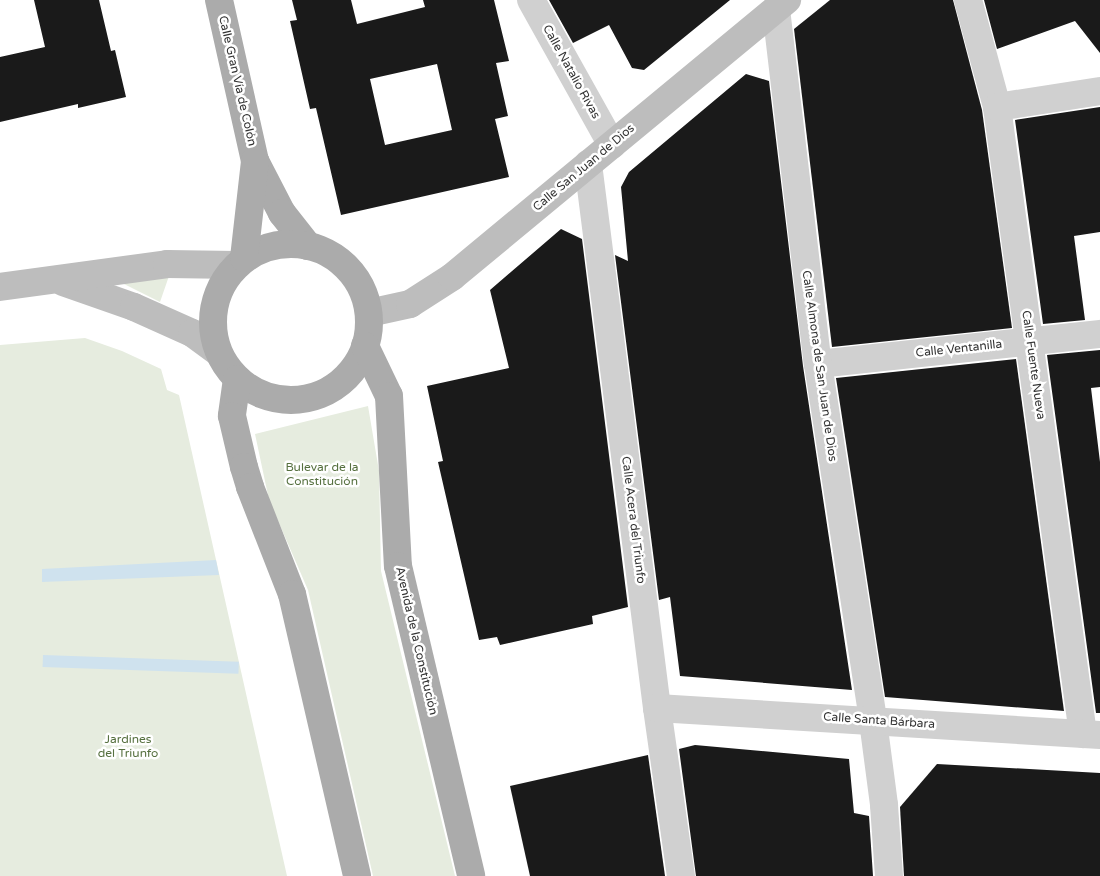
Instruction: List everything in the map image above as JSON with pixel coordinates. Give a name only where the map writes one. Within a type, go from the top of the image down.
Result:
[{"type":"main road","name":"Calle Gran Vía de Colón","points":[[219,0],[255,161]]},
{"type":"main road","name":"Calle San Juan de Dios","points":[[369,313],[410,304],[452,277],[782,4]]},
{"type":"main road","points":[[255,161],[282,213],[308,246]]},
{"type":"main road","points":[[240,262],[255,161]]},
{"type":"main road","points":[[60,280],[150,314],[192,333],[218,352],[237,379],[262,395],[296,400],[319,395],[333,388],[356,365],[365,346],[369,313],[366,296],[356,278],[332,256],[308,246],[286,244],[265,248],[240,262],[227,276],[216,296],[212,323],[218,352]]},
{"type":"main road","points":[[0,287],[167,264],[240,262]]},
{"type":"main road","name":"Avenida de la Constitución","points":[[365,346],[388,396],[398,566],[471,876]]},
{"type":"main road","points":[[237,379],[232,416],[244,467],[292,594],[357,876]]},
{"type":"street","name":"Calle Natalio Rivas","points":[[531,0],[612,145]]},
{"type":"street","name":"Calle Fuente Nueva","points":[[968,0],[998,107],[1029,341],[1091,734]]},
{"type":"street","name":"Calle Almona de San Juan de Dios","points":[[782,4],[818,364],[873,721],[884,805],[890,876]]},
{"type":"street","points":[[998,107],[1100,91]]},
{"type":"street","name":"Calle Acera del Triunfo","points":[[588,164],[657,708],[681,876]]},
{"type":"street","name":"Calle Ventanilla","points":[[818,364],[1100,334]]},
{"type":"street","name":"Calle Santa Bárbara","points":[[657,708],[1091,734]]},
{"type":"green space","points":[[169,276],[160,302],[118,281]]},
{"type":"green space","name":"Jardines del Triunfo","points":[[85,338],[122,351],[161,369],[167,390],[179,395],[287,876],[0,876],[0,345]]},
{"type":"green space","name":"Bulevar de la Constitución","points":[[368,406],[379,471],[381,571],[455,876],[373,876],[308,590],[269,500],[255,434]]},
{"type":"water","points":[[216,560],[219,575],[42,582],[42,569]]},
{"type":"water","points":[[43,655],[239,662],[238,674],[43,667]]},
{"type":"building","points":[[34,0],[99,0],[111,51],[115,50],[126,97],[78,108],[78,104],[0,122],[0,57],[45,47]]},
{"type":"building","points":[[292,0],[351,0],[357,24],[425,7],[423,0],[494,0],[509,61],[496,63],[508,116],[495,119],[509,177],[341,215],[316,108],[310,109],[290,21],[297,20]],"holes":[[[437,64],[452,130],[385,145],[370,79]]]},
{"type":"building","points":[[549,0],[730,0],[644,70],[632,68],[609,25],[573,43]]},
{"type":"building","points":[[830,0],[953,0],[982,110],[1012,328],[832,347],[794,29]]},
{"type":"building","points":[[984,0],[1100,0],[1100,53],[1075,21],[997,49]]},
{"type":"building","points":[[746,74],[769,81],[803,366],[852,690],[680,676],[670,597],[659,600],[615,255],[628,261],[621,187],[629,172]]},
{"type":"building","points":[[1100,107],[1100,232],[1074,236],[1085,320],[1043,324],[1015,120]]},
{"type":"building","points":[[561,229],[582,239],[628,607],[592,616],[593,624],[500,645],[497,637],[479,640],[438,462],[443,461],[427,386],[509,368],[490,290]]},
{"type":"building","points":[[1100,350],[1100,387],[1091,388],[1100,462],[1100,713],[1096,713],[1047,355]]},
{"type":"building","points":[[1016,359],[1064,711],[885,697],[836,378]]},
{"type":"building","points":[[695,745],[849,759],[854,813],[869,816],[873,876],[696,876],[679,749]]},
{"type":"building","points":[[648,755],[665,876],[530,876],[510,786]]},
{"type":"building","points":[[937,764],[1100,773],[1100,876],[904,876],[900,807]]}]
